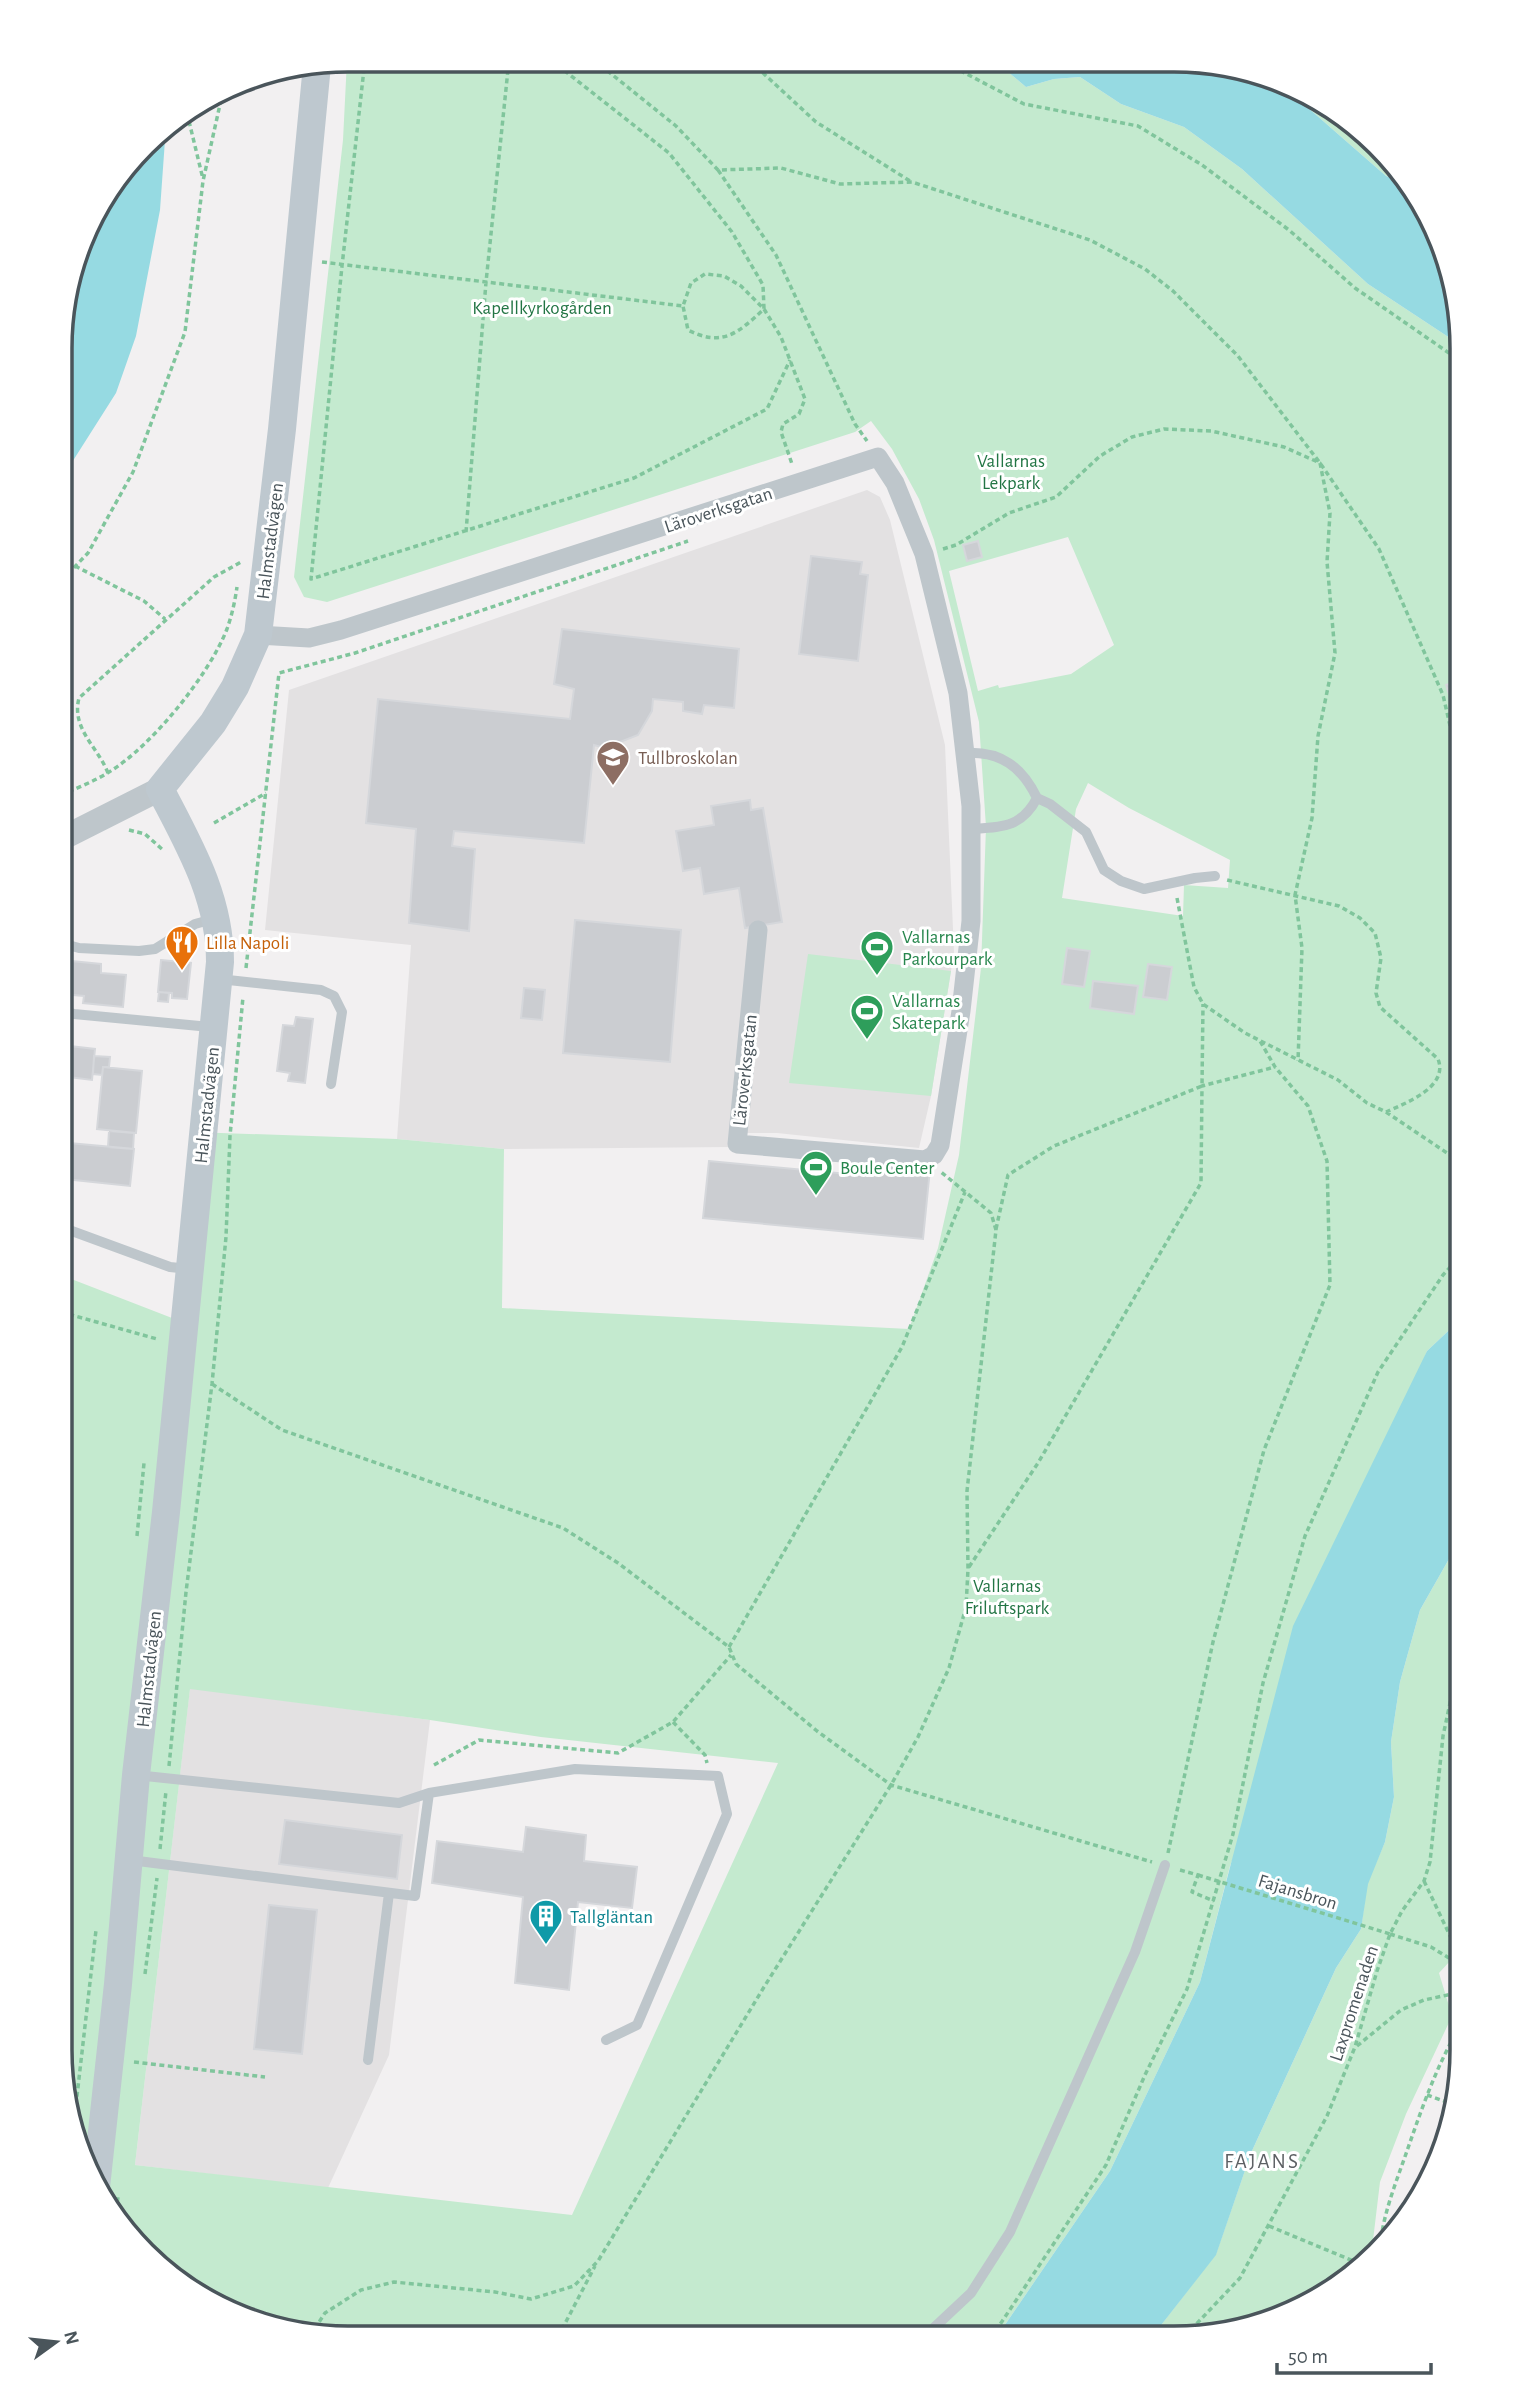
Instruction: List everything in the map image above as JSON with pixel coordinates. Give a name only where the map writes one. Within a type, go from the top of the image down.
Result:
[{"type":"main road","name":"Halmstadvägen","points":[[107,2185],[136,1775],[191,1269],[214,1027],[232,981],[220,953],[217,918],[204,876],[160,789],[213,723],[235,687],[258,635],[248,562],[316,73]]},
{"type":"street","points":[[878,457],[895,483],[924,554],[958,692],[973,829],[971,920],[961,1012],[940,1145],[934,1155],[925,1160]]},
{"type":"street","name":"Läroverksgatan","points":[[258,635],[309,638],[341,630],[878,457]]},
{"type":"street","points":[[72,833],[160,789]]},
{"type":"street","name":"Läroverksgatan","points":[[758,930],[737,1144],[925,1160]]},
{"type":"lane","points":[[965,753],[985,752],[1004,760],[1028,778],[1037,798],[1051,804],[1086,832],[1104,870],[1121,881],[1144,889],[1215,876]]},
{"type":"lane","points":[[973,829],[1019,821],[1030,811],[1037,798]]},
{"type":"lane","points":[[72,946],[139,951],[155,948],[195,924],[217,918]]},
{"type":"lane","points":[[232,981],[321,990],[334,996],[342,1012],[331,1084]]},
{"type":"lane","points":[[72,1013],[214,1027]]},
{"type":"lane","points":[[72,1231],[170,1267],[191,1269]]},
{"type":"lane","points":[[136,1775],[399,1803],[429,1793],[575,1769],[718,1776],[727,1814],[637,2025],[606,2040]]},
{"type":"lane","points":[[129,1860],[415,1896],[429,1793]]},
{"type":"lane","points":[[936,2326],[971,2293],[1010,2232],[1135,1952],[1165,1866]]},
{"type":"lane","points":[[368,2060],[389,1893]]},
{"type":"path","points":[[364,72],[311,579],[634,478],[767,409],[790,360]]},
{"type":"path","points":[[466,532],[486,282],[508,72]]},
{"type":"path","points":[[566,72],[669,153],[732,232],[763,285],[764,309],[741,330],[725,337],[702,337],[688,330],[683,306],[691,283],[705,274],[724,276],[741,286],[764,309],[781,337],[804,399],[799,414],[783,424],[781,432],[795,471]]},
{"type":"path","points":[[609,72],[677,126],[718,170],[776,255],[855,424],[878,457]]},
{"type":"path","points":[[762,72],[816,122],[912,182],[1090,240],[1146,269],[1173,291],[1238,356],[1320,463],[1379,549],[1443,695],[1450,726]]},
{"type":"path","points":[[966,72],[1024,104],[1138,126],[1202,165],[1289,230],[1355,288],[1450,354]]},
{"type":"path","points":[[72,569],[88,553],[134,472],[185,332],[203,181],[220,103]]},
{"type":"path","points":[[189,122],[203,181]]},
{"type":"path","points":[[718,170],[781,168],[840,184],[912,182]]},
{"type":"path","points":[[323,262],[683,306]]},
{"type":"path","points":[[924,554],[956,545],[1009,513],[1056,497],[1100,456],[1132,437],[1164,429],[1211,431],[1272,444],[1320,463]]},
{"type":"path","points":[[1298,1061],[1302,948],[1295,895],[1312,818],[1318,736],[1335,653],[1327,562],[1330,513],[1320,463]]},
{"type":"path","points":[[144,1983],[186,1592],[212,1384],[226,1237],[232,981],[266,793],[279,673],[355,653],[693,540]]},
{"type":"path","points":[[108,773],[80,725],[76,708],[79,698],[214,577],[248,562]]},
{"type":"path","points":[[75,566],[144,601],[165,619]]},
{"type":"path","points":[[72,790],[108,773],[133,755],[151,737],[198,678],[226,630],[238,584]]},
{"type":"path","points":[[214,823],[266,793]]},
{"type":"path","points":[[118,835],[129,830],[145,834],[155,841],[164,853]]},
{"type":"path","points":[[1215,876],[1339,906],[1360,918],[1376,933],[1381,958],[1376,993],[1380,1007],[1438,1059],[1441,1067],[1437,1080],[1413,1100],[1386,1112]]},
{"type":"path","points":[[968,1569],[1038,1463],[1201,1183],[1203,1004],[1194,987],[1174,882]]},
{"type":"path","points":[[1203,1004],[1260,1041],[1338,1080],[1367,1103],[1386,1112],[1450,1155]]},
{"type":"path","points":[[1165,1866],[1213,1642],[1264,1450],[1330,1285],[1327,1161],[1308,1107],[1275,1067],[1260,1041]]},
{"type":"path","points":[[564,2326],[598,2261],[764,1987],[891,1785],[918,1737],[949,1668],[966,1607],[967,1490],[996,1230],[1008,1175],[1054,1146],[1202,1086],[1275,1067]]},
{"type":"path","points":[[925,1160],[991,1213],[996,1230]]},
{"type":"path","points":[[729,1647],[902,1347],[965,1192]]},
{"type":"path","points":[[999,2326],[1106,2165],[1186,1989],[1234,1834],[1263,1683],[1305,1536],[1378,1371],[1450,1267]]},
{"type":"path","points":[[72,1316],[157,1339]]},
{"type":"path","points":[[212,1384],[282,1430],[563,1528],[618,1563],[729,1647],[731,1655],[673,1722],[618,1753],[479,1740],[434,1765]]},
{"type":"path","name":"Fajansbron","points":[[731,1655],[736,1664],[817,1731],[891,1785],[1390,1934],[1431,1947],[1450,1957]]},
{"type":"path","name":"Laxpromenaden","points":[[1194,2326],[1240,2277],[1327,2116],[1355,2048],[1390,1934],[1402,1911],[1424,1881],[1430,1862],[1443,1736],[1450,1703]]},
{"type":"path","points":[[673,1722],[705,1755],[709,1776]]},
{"type":"path","points":[[1198,1875],[1192,1892],[1214,1901]]},
{"type":"path","points":[[1424,1881],[1450,1937]]},
{"type":"path","points":[[1355,2048],[1401,2010],[1424,2000],[1450,1995]]},
{"type":"path","points":[[1382,2232],[1427,2095],[1450,2045]]},
{"type":"path","points":[[134,2062],[265,2077]]},
{"type":"path","points":[[1427,2095],[1445,2102]]},
{"type":"path","points":[[1269,2226],[1353,2261]]},
{"type":"path","points":[[317,2325],[325,2312],[361,2290],[394,2283],[495,2292],[531,2299],[574,2286],[598,2261]]},
{"type":"shaded area","name":"Tullbroskolan","points":[[867,490],[880,497],[890,520],[945,745],[954,952],[931,1096],[919,1148],[777,1133],[731,1133],[730,1147],[504,1149],[397,1139],[411,945],[265,930],[289,690]]},
{"type":"shaded area","points":[[190,1688],[430,1720],[389,2055],[328,2188],[135,2165]]},
{"type":"green space","name":"Vallarnas Friluftspark","points":[[346,72],[1008,72],[1026,87],[1054,79],[1080,77],[1121,104],[1184,127],[1242,169],[1368,284],[1450,338],[1450,1329],[1427,1351],[1230,1866],[1200,1982],[1110,2171],[1004,2326],[329,2326],[294,2321],[259,2312],[226,2298],[194,2280],[166,2258],[140,2232],[118,2204],[86,2139],[72,2069],[72,1279],[172,1318],[192,1132],[397,1139],[504,1149],[502,1308],[909,1329],[938,1248],[959,1155],[981,968],[986,827],[979,722],[934,540],[919,499],[892,449],[871,421],[855,432],[327,602],[304,597],[294,577],[343,140]],"holes":[[[1068,537],[1114,645],[1071,674],[999,688],[998,685],[978,691],[949,571]],[[1088,783],[1129,808],[1230,860],[1228,888],[1184,885],[1183,916],[1062,898],[1076,809]],[[190,1689],[541,1737],[778,1763],[572,2215],[135,2165]]]},
{"type":"green space","points":[[1305,105],[1328,118],[1356,140],[1392,178]]},
{"type":"green space","name":"Vallarnas Skatepark","points":[[808,954],[951,971],[931,1096],[789,1083]]},
{"type":"green space","points":[[1450,1557],[1450,1961],[1439,1973],[1450,2009],[1450,2020],[1406,2114],[1380,2182],[1373,2241],[1328,2280],[1263,2312],[1211,2324],[1160,2326],[1216,2254],[1251,2153],[1336,1968],[1361,1929],[1367,1884],[1385,1842],[1394,1797],[1391,1742],[1400,1682],[1420,1610]]},
{"type":"water","points":[[1008,72],[1193,72],[1246,81],[1305,105],[1391,178],[1404,194],[1436,259],[1445,294],[1450,338],[1368,284],[1242,169],[1184,127],[1121,104],[1080,77],[1054,79],[1026,87]]},
{"type":"water","points":[[165,141],[160,210],[136,336],[116,393],[72,462],[72,329],[81,276],[100,226],[118,194],[140,166]]},
{"type":"water","points":[[1450,1329],[1450,1557],[1420,1610],[1400,1682],[1391,1742],[1394,1797],[1385,1842],[1368,1884],[1361,1929],[1336,1968],[1251,2153],[1216,2255],[1160,2326],[1004,2326],[1110,2171],[1200,1982],[1293,1626],[1427,1351]]},
{"type":"building","points":[[978,541],[982,557],[967,561],[963,545]]},
{"type":"building","points":[[811,556],[862,562],[860,574],[868,575],[858,661],[799,654]]},
{"type":"building","points":[[562,629],[739,649],[734,708],[704,705],[702,714],[683,711],[683,702],[653,699],[652,711],[638,735],[605,748],[594,745],[584,843],[454,831],[452,846],[475,849],[469,931],[409,923],[416,829],[366,823],[378,699],[570,719],[574,689],[554,684]]},
{"type":"building","points":[[750,800],[751,810],[763,808],[782,922],[745,928],[739,888],[704,894],[700,868],[683,871],[676,831],[714,825],[711,806]]},
{"type":"building","points":[[575,920],[681,930],[670,1062],[563,1053]]},
{"type":"building","points":[[1067,948],[1090,951],[1084,987],[1062,984]]},
{"type":"building","points":[[161,960],[191,963],[187,999],[172,998],[172,993],[158,992]]},
{"type":"building","points":[[72,961],[101,964],[101,973],[126,975],[123,1007],[83,1003],[84,996],[72,995]]},
{"type":"building","points":[[1148,964],[1172,967],[1167,1000],[1143,997]]},
{"type":"building","points":[[1093,981],[1138,986],[1134,1014],[1090,1008]]},
{"type":"building","points":[[524,988],[545,990],[542,1020],[521,1018]]},
{"type":"building","points":[[159,992],[169,993],[168,1002],[158,1001]]},
{"type":"building","points":[[296,1017],[313,1019],[305,1083],[288,1081],[290,1073],[277,1071],[283,1025],[294,1026]]},
{"type":"building","points":[[72,1046],[95,1049],[92,1080],[72,1077]]},
{"type":"building","points":[[94,1056],[110,1057],[109,1067],[103,1067],[102,1075],[93,1074]]},
{"type":"building","points":[[103,1067],[142,1071],[136,1133],[97,1129]]},
{"type":"building","points":[[109,1131],[134,1133],[133,1149],[108,1147]]},
{"type":"building","points":[[72,1143],[134,1149],[130,1186],[72,1180]]},
{"type":"building","name":"Boule Center","points":[[709,1161],[859,1175],[860,1163],[930,1169],[923,1239],[703,1218]]},
{"type":"building","points":[[285,1820],[402,1835],[397,1879],[279,1864]]},
{"type":"building","name":"Tallgläntan","points":[[526,1827],[586,1835],[584,1861],[637,1867],[632,1908],[578,1902],[569,1990],[515,1983],[523,1897],[432,1883],[437,1841],[523,1852]]},
{"type":"building","points":[[269,1905],[317,1910],[302,2054],[254,2049]]},
{"type":"place","name":"Tullbroskolan","points":[[613,787]]},
{"type":"place","name":"Lilla Napoli","points":[[182,972]]},
{"type":"place","name":"Vallarnas Parkourpark","points":[[877,977]]},
{"type":"place","name":"Vallarnas Skatepark","points":[[867,1041]]},
{"type":"place","name":"Boule Center","points":[[816,1197]]},
{"type":"place","name":"Tallgläntan","points":[[546,1946]]},
{"type":"district","name":"FAJANS","points":[[1262,2161]]},
{"type":"park label","name":"Kapellkyrkogården","points":[[542,307]]},
{"type":"park label","name":"Vallarnas Lekpark","points":[[1011,471]]}]
